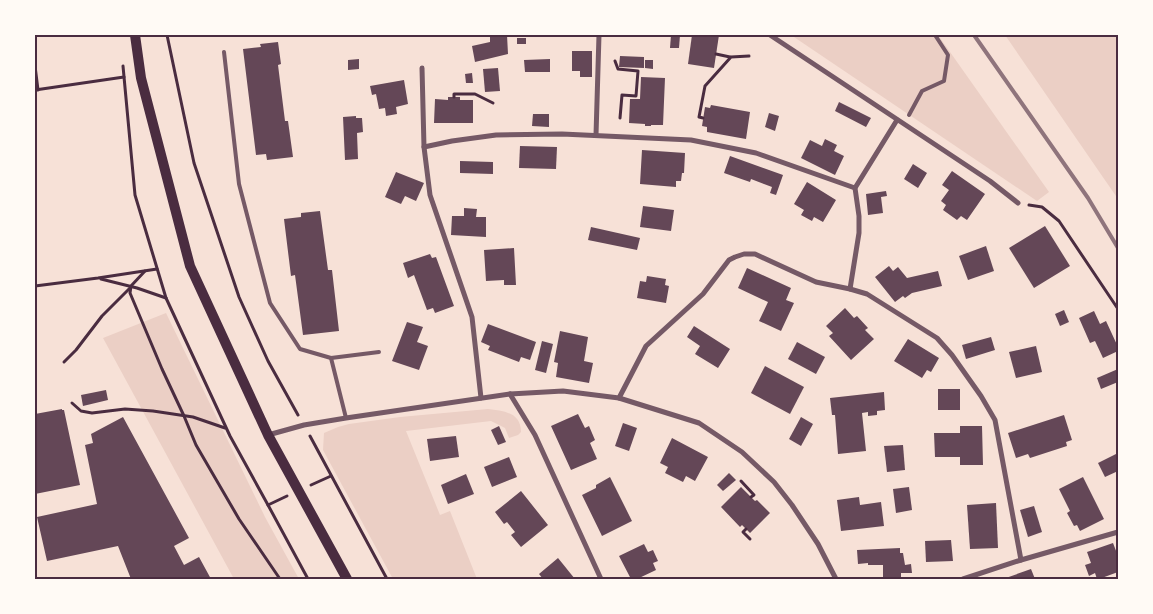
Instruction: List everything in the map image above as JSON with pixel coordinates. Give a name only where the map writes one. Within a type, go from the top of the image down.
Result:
[{"type":"main road","points":[[135,35],[142,78],[190,266],[268,435],[348,579]]},
{"type":"street","points":[[596,135],[599,35]]},
{"type":"street","points":[[770,35],[990,181],[1018,203]]},
{"type":"street","points":[[422,68],[424,147],[430,195],[472,317],[481,398]]},
{"type":"street","points":[[850,289],[859,233],[859,210],[856,188],[897,120]]},
{"type":"street","points":[[424,147],[496,134],[596,135],[691,140],[756,153],[856,188]]},
{"type":"street","points":[[619,398],[646,346],[703,294],[729,260],[735,257],[744,254],[755,254],[816,282],[867,294],[937,338],[952,355],[981,396],[995,420],[1021,560]]},
{"type":"street","points":[[268,435],[304,425],[510,394],[564,391],[619,398],[699,423],[742,452],[774,482],[792,505],[818,544],[836,579]]},
{"type":"street","points":[[510,394],[535,435],[601,579]]},
{"type":"street","points":[[963,579],[1118,532]]},
{"type":"lane","points":[[909,115],[922,91],[944,81],[948,55],[934,35]]},
{"type":"lane","points":[[224,52],[239,184],[270,303],[300,349],[331,358],[379,352]]},
{"type":"lane","points":[[331,358],[346,418]]},
{"type":"path","points":[[167,35],[194,163],[239,297],[268,361],[387,579]]},
{"type":"path","points":[[716,54],[731,57],[749,56]]},
{"type":"path","points":[[703,118],[699,117],[705,86],[731,57]]},
{"type":"path","points":[[123,60],[135,194],[166,298],[226,429],[308,579]]},
{"type":"path","points":[[615,61],[618,69],[638,71],[636,96],[622,95],[620,118]]},
{"type":"path","points":[[35,66],[36,90],[124,77]]},
{"type":"path","points":[[454,97],[454,94],[475,94],[493,103]]},
{"type":"path","points":[[1018,203],[1042,207],[1058,221],[1118,309]]},
{"type":"path","points":[[35,286],[157,269]]},
{"type":"path","points":[[64,362],[76,350],[102,316],[145,271]]},
{"type":"path","points":[[98,278],[131,286],[166,298]]},
{"type":"path","points":[[131,286],[130,293],[196,445],[239,519],[280,579]]},
{"type":"path","points":[[72,403],[81,411],[92,413],[125,409],[153,411],[193,417],[226,429]]},
{"type":"path","points":[[741,481],[754,495],[751,498]]},
{"type":"path","points":[[746,529],[743,532],[750,539]]},
{"type":"shaded area","points":[[791,35],[938,35],[1049,192],[1037,201]]},
{"type":"shaded area","points":[[1005,35],[1118,35],[1118,199]]},
{"type":"shaded area","points":[[166,313],[265,517],[299,579],[234,579],[103,338]]},
{"type":"shaded area","points":[[488,409],[515,416],[520,425],[521,432],[509,438],[505,428],[491,421],[406,431],[440,515],[450,511],[477,579],[393,579],[323,450],[324,433],[349,424]]},
{"type":"building","points":[[490,35],[507,35],[508,54],[475,62],[472,46],[490,42]]},
{"type":"building","points":[[671,35],[680,35],[679,48],[670,48]]},
{"type":"building","points":[[692,35],[719,35],[714,68],[688,64]]},
{"type":"building","points":[[517,38],[526,38],[526,44],[517,44]]},
{"type":"building","points":[[278,42],[281,64],[278,65],[285,121],[288,121],[293,157],[267,160],[266,154],[256,155],[243,49],[261,47],[260,44]]},
{"type":"building","points":[[572,51],[592,51],[592,77],[580,77],[580,71],[572,71]]},
{"type":"building","points":[[620,56],[644,57],[644,68],[619,67]]},
{"type":"building","points":[[359,59],[359,69],[348,70],[348,60]]},
{"type":"building","points":[[550,59],[550,72],[525,72],[524,60]]},
{"type":"building","points":[[645,60],[653,60],[653,69],[645,68]]},
{"type":"building","points":[[498,68],[500,91],[485,92],[483,69]]},
{"type":"building","points":[[472,73],[473,83],[466,83],[465,74]]},
{"type":"building","points":[[641,77],[665,78],[663,125],[645,126],[645,124],[629,123],[630,99],[640,99]]},
{"type":"building","points":[[404,80],[408,104],[396,107],[397,114],[386,116],[385,108],[379,109],[376,94],[372,95],[370,86]]},
{"type":"building","points":[[448,97],[460,97],[460,100],[473,100],[473,123],[434,123],[435,99],[448,100]]},
{"type":"building","points":[[839,102],[871,118],[866,127],[835,111]]},
{"type":"building","points":[[711,105],[750,112],[746,139],[707,132],[707,127],[702,126],[705,107],[710,108]]},
{"type":"building","points":[[769,113],[779,116],[775,131],[765,127]]},
{"type":"building","points":[[533,114],[549,114],[549,127],[532,126]]},
{"type":"building","points":[[356,116],[356,118],[362,118],[363,132],[357,133],[358,159],[345,160],[343,117]]},
{"type":"building","points":[[825,139],[837,145],[834,151],[844,156],[835,175],[801,158],[810,140],[822,146]]},
{"type":"building","points":[[520,146],[557,147],[556,169],[519,168]]},
{"type":"building","points":[[642,150],[685,153],[684,173],[682,173],[681,181],[676,181],[676,187],[640,184]]},
{"type":"building","points":[[730,156],[783,175],[776,195],[770,193],[772,187],[751,179],[750,182],[724,173]]},
{"type":"building","points":[[460,161],[493,162],[493,174],[460,173]]},
{"type":"building","points":[[913,164],[927,173],[918,188],[904,179]]},
{"type":"building","points":[[952,171],[985,194],[967,220],[961,216],[957,220],[943,210],[946,205],[941,201],[949,190],[942,185]]},
{"type":"building","points":[[396,172],[424,183],[416,201],[405,196],[401,204],[385,197]]},
{"type":"building","points":[[807,182],[836,200],[823,222],[814,217],[812,221],[801,215],[804,210],[794,204]]},
{"type":"building","points":[[886,191],[887,196],[881,197],[883,213],[868,215],[866,194]]},
{"type":"building","points":[[643,206],[674,210],[671,231],[640,227]]},
{"type":"building","points":[[464,208],[477,209],[476,217],[486,217],[486,237],[451,235],[452,216],[464,216]]},
{"type":"building","points":[[320,211],[328,270],[332,270],[339,331],[303,335],[295,275],[291,276],[284,219],[301,217],[301,213]]},
{"type":"building","points":[[1045,226],[1070,266],[1034,288],[1009,248]]},
{"type":"building","points":[[591,227],[640,238],[637,250],[588,240]]},
{"type":"building","points":[[986,246],[994,271],[968,280],[959,256]]},
{"type":"building","points":[[514,248],[516,285],[504,285],[504,280],[486,281],[484,250]]},
{"type":"building","points":[[430,254],[432,258],[436,257],[454,306],[435,313],[433,308],[427,310],[414,275],[408,278],[403,263]]},
{"type":"building","points":[[889,266],[893,271],[898,267],[907,278],[938,271],[942,286],[912,293],[905,298],[903,296],[895,302],[875,277]]},
{"type":"building","points":[[747,268],[791,288],[786,300],[794,303],[781,331],[759,321],[768,302],[738,288]]},
{"type":"building","points":[[647,276],[666,279],[665,285],[669,286],[666,303],[637,298],[640,281],[646,282]]},
{"type":"building","points":[[845,308],[854,318],[857,316],[868,328],[865,330],[874,339],[851,360],[829,336],[833,333],[826,326]]},
{"type":"building","points":[[1064,310],[1069,322],[1060,326],[1055,314]]},
{"type":"building","points":[[1094,311],[1100,324],[1106,321],[1118,347],[1118,351],[1103,358],[1095,341],[1090,343],[1079,318]]},
{"type":"building","points":[[407,322],[423,327],[417,342],[428,346],[419,370],[392,361]]},
{"type":"building","points":[[488,324],[536,342],[530,360],[521,357],[519,362],[488,350],[490,346],[481,342]]},
{"type":"building","points":[[694,326],[730,349],[718,368],[695,354],[700,346],[687,337]]},
{"type":"building","points":[[560,331],[588,337],[584,361],[593,363],[589,383],[556,377],[558,363],[554,362]]},
{"type":"building","points":[[991,337],[995,350],[966,359],[962,345]]},
{"type":"building","points":[[908,339],[939,358],[931,372],[927,370],[922,378],[894,361]]},
{"type":"building","points":[[542,341],[553,344],[546,373],[535,370]]},
{"type":"building","points":[[797,342],[825,357],[816,374],[788,359]]},
{"type":"building","points":[[1036,346],[1042,372],[1016,378],[1009,352]]},
{"type":"building","points":[[765,366],[804,387],[790,414],[751,393]]},
{"type":"building","points":[[1118,369],[1118,382],[1101,389],[1097,378]]},
{"type":"building","points":[[938,389],[960,389],[960,410],[938,410]]},
{"type":"building","points":[[106,390],[108,400],[83,406],[81,395]]},
{"type":"building","points":[[884,392],[885,410],[877,411],[877,415],[868,416],[868,412],[862,413],[866,451],[838,454],[835,415],[832,415],[830,398]]},
{"type":"building","points":[[64,410],[80,485],[35,494],[35,414]]},
{"type":"building","points":[[578,414],[585,428],[589,426],[595,440],[590,443],[597,459],[571,470],[551,426]]},
{"type":"building","points":[[1064,415],[1072,440],[1066,442],[1067,446],[1030,458],[1028,454],[1016,458],[1008,433]]},
{"type":"building","points":[[123,417],[189,538],[174,546],[184,565],[199,557],[211,579],[131,579],[118,546],[47,561],[37,517],[97,504],[85,445],[93,443],[91,434]]},
{"type":"building","points":[[801,417],[813,424],[801,446],[789,439]]},
{"type":"building","points":[[623,423],[637,428],[629,451],[615,446]]},
{"type":"building","points":[[499,426],[506,442],[498,445],[491,430]]},
{"type":"building","points":[[960,426],[982,426],[983,465],[960,465],[960,457],[935,457],[934,433],[960,433]]},
{"type":"building","points":[[456,436],[459,457],[430,461],[427,439]]},
{"type":"building","points":[[672,438],[708,457],[695,481],[686,476],[683,482],[665,473],[668,467],[660,463]]},
{"type":"building","points":[[903,445],[905,470],[887,472],[884,446]]},
{"type":"building","points":[[1118,453],[1118,471],[1105,477],[1098,463]]},
{"type":"building","points":[[509,457],[517,477],[492,487],[484,467]]},
{"type":"building","points":[[729,473],[736,480],[723,491],[717,485]]},
{"type":"building","points":[[466,474],[474,494],[448,504],[441,485]]},
{"type":"building","points":[[610,477],[632,521],[602,536],[582,495],[596,488],[596,485]]},
{"type":"building","points":[[1083,477],[1104,519],[1080,531],[1077,525],[1074,526],[1067,513],[1070,511],[1059,489]]},
{"type":"building","points":[[741,487],[770,513],[750,533],[742,525],[740,527],[721,507]]},
{"type":"building","points":[[909,487],[912,510],[896,513],[893,489]]},
{"type":"building","points":[[521,491],[548,525],[521,547],[511,535],[515,532],[507,522],[504,524],[495,512]]},
{"type":"building","points":[[859,497],[860,505],[881,502],[884,526],[841,531],[837,500]]},
{"type":"building","points":[[996,503],[998,548],[970,549],[967,505]]},
{"type":"building","points":[[1034,506],[1042,532],[1028,537],[1020,510]]},
{"type":"building","points":[[951,540],[953,561],[926,562],[925,541]]},
{"type":"building","points":[[1113,543],[1118,556],[1118,572],[1099,579],[1097,579],[1095,573],[1089,576],[1085,565],[1091,563],[1087,552]]},
{"type":"building","points":[[644,544],[648,552],[653,550],[658,561],[653,563],[656,570],[637,579],[631,579],[619,556]]},
{"type":"building","points":[[900,548],[905,565],[911,564],[912,573],[901,573],[901,579],[877,579],[883,577],[883,565],[858,564],[857,550]]},
{"type":"building","points":[[558,558],[575,579],[543,579],[539,574]]},
{"type":"building","points":[[1031,569],[1035,579],[1003,579]]},
{"type":"railway","points":[[974,35],[1088,198],[1118,248]]}]
